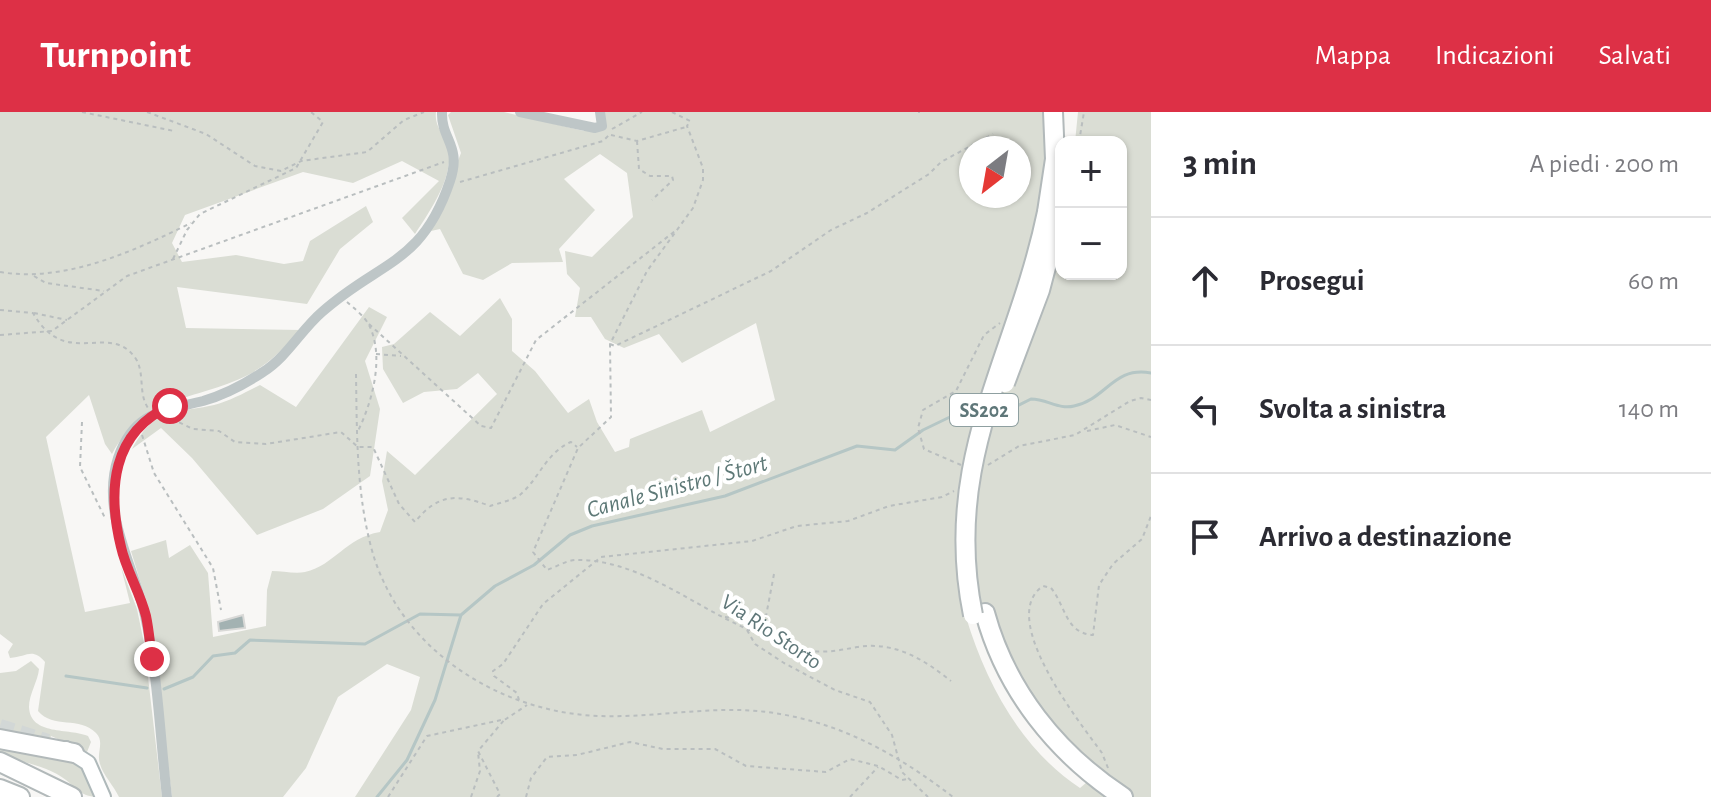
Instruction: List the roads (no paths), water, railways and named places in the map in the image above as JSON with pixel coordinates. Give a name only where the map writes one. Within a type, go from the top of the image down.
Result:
[{"type":"highway","name":"SS202","points":[[1053,112],[1056,208]]},
{"type":"highway","points":[[1064,112],[1066,136]]},
{"type":"highway","name":"SS202","points":[[1055,213],[991,387],[973,455],[963,539],[979,614],[982,647],[1008,697],[1042,742],[1123,797]]},
{"type":"highway","points":[[0,739],[81,758]]},
{"type":"highway","points":[[0,762],[72,797]]},
{"type":"highway","name":"SS202","points":[[1097,778],[1103,797]]},
{"type":"highway","points":[[0,789],[20,797]]},
{"type":"main road","points":[[49,741],[81,758],[103,777],[113,797]]},
{"type":"main road","points":[[81,758],[103,797]]},
{"type":"street","points":[[167,797],[145,616],[121,547],[114,499],[119,457],[138,427],[157,412],[225,393],[264,372],[321,313],[407,254],[424,237],[450,181],[454,161],[454,148],[441,120],[442,112]]},
{"type":"street","points":[[520,112],[595,128],[602,126],[600,112]]},
{"type":"waterway","name":"Canale Sinistro / Štort","points":[[996,407],[1015,407],[1031,399],[1063,407],[1074,406],[1095,397],[1128,374],[1151,373]]},
{"type":"waterway","name":"Canale Sinistro / Štort","points":[[377,797],[407,760],[435,700],[461,615],[495,586],[534,565],[570,535],[592,526],[725,496],[857,446],[895,450],[923,430],[952,416],[981,410]]},
{"type":"waterway","points":[[164,689],[193,677],[213,656],[235,653],[250,640],[365,644],[420,614],[461,615]]},
{"type":"waterway","points":[[66,676],[147,688]]},
{"type":"tunnel","points":[[0,726],[48,741]]}]
